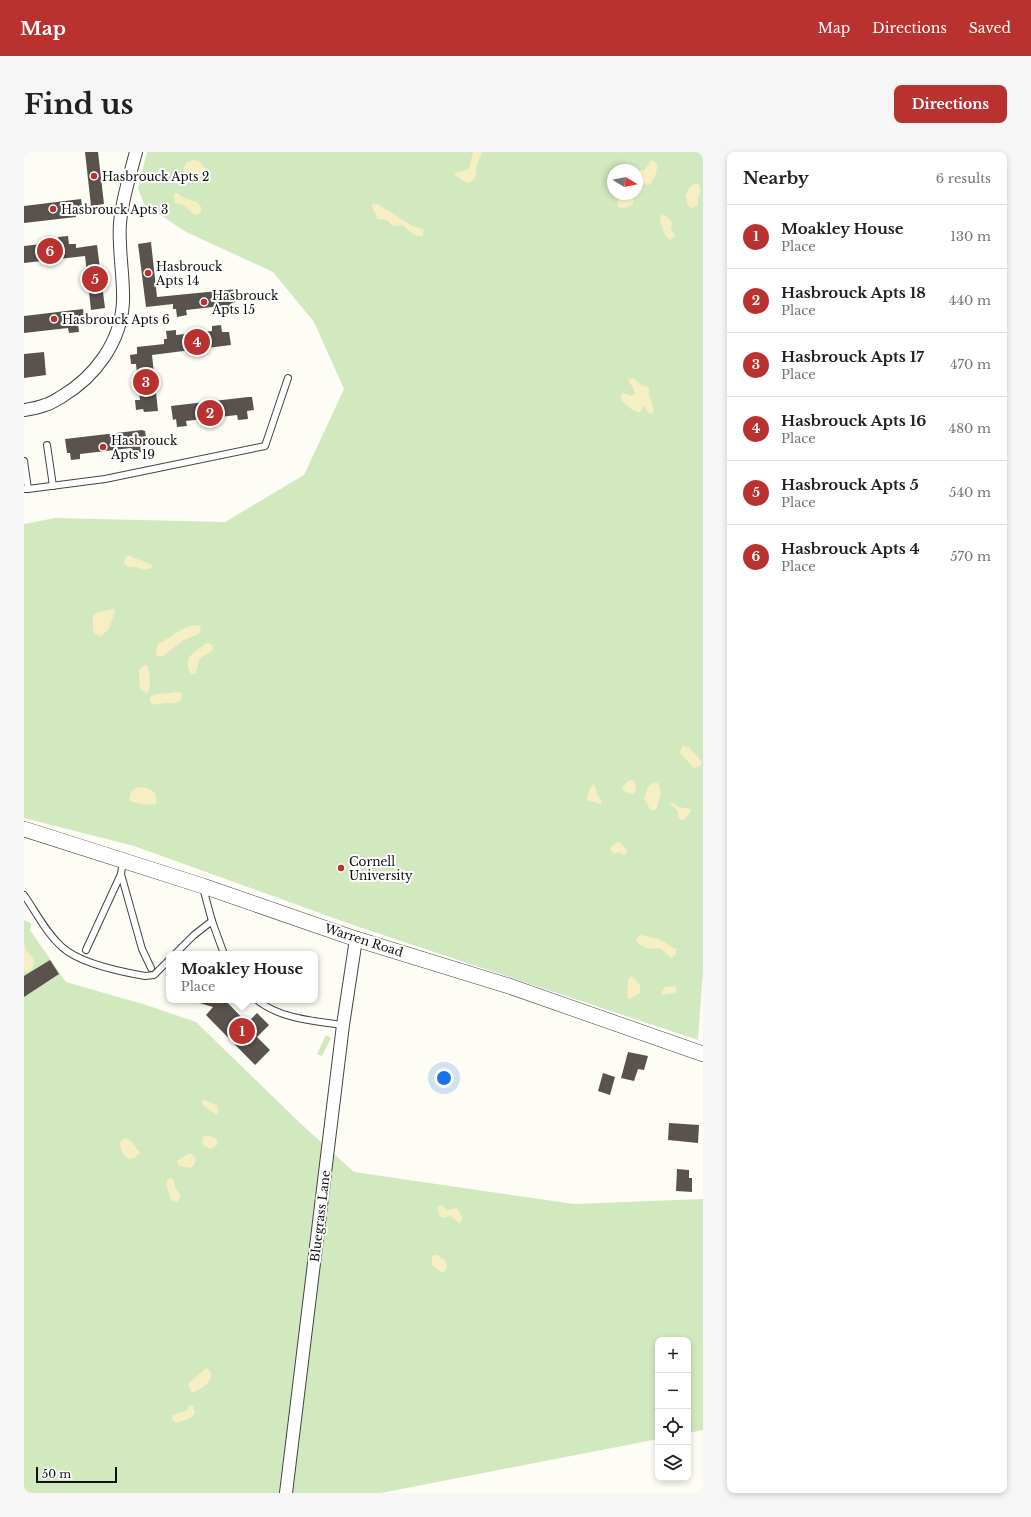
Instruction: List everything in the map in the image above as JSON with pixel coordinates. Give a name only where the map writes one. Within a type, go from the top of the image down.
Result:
[{"type":"street","points":[[24,410],[45,405],[75,388],[93,372],[112,344],[116,334],[122,306],[120,224],[122,206],[136,152]]},
{"type":"street","name":"Warren Road","points":[[24,829],[122,867],[203,886],[356,938],[509,986],[703,1054]]},
{"type":"street","name":"Bluegrass Lane","points":[[286,1493],[343,1025],[356,938]]},
{"type":"lane","points":[[24,461],[26,489],[105,479],[265,446],[288,378]]},
{"type":"lane","points":[[46,445],[53,486]]},
{"type":"lane","points":[[86,950],[122,867]]},
{"type":"lane","points":[[122,867],[142,949],[151,968]]},
{"type":"lane","points":[[203,886],[212,921],[223,951]]},
{"type":"lane","points":[[24,895],[52,936],[62,948],[75,957],[85,961],[145,976],[154,975],[166,963]]},
{"type":"lane","points":[[178,951],[212,921]]},
{"type":"lane","points":[[262,1003],[279,1013],[298,1018],[343,1025]]},
{"type":"green space","points":[[147,152],[703,152],[703,972],[698,1040],[353,925],[134,846],[24,818],[24,524],[55,518],[225,522],[304,475],[344,389],[314,322],[273,272],[186,232],[144,204],[138,188]]},
{"type":"green space","points":[[24,920],[31,923],[30,930],[66,982],[146,1005],[196,1022],[300,1123],[354,1172],[574,1204],[703,1199],[703,1430],[691,1432],[691,1337],[655,1337],[655,1440],[381,1493],[24,1493]]},
{"type":"green space","points":[[326,1035],[331,1038],[322,1056],[317,1054]]},
{"type":"sand","points":[[473,152],[482,152],[476,167],[476,177],[467,183],[455,175],[455,173],[469,169]]},
{"type":"sand","points":[[194,160],[200,162],[204,167],[206,171],[203,176],[199,177],[195,173],[187,174],[183,170],[186,163]]},
{"type":"sand","points":[[651,160],[657,163],[654,178],[649,185],[643,182],[643,170]]},
{"type":"sand","points":[[698,184],[701,191],[698,198],[698,205],[692,208],[688,205],[685,196],[690,187]]},
{"type":"sand","points":[[177,193],[184,198],[197,202],[201,207],[201,213],[195,215],[183,205],[175,203],[174,194]]},
{"type":"sand","points":[[618,200],[634,200],[633,204],[624,208],[618,206],[617,202]]},
{"type":"sand","points":[[373,204],[379,205],[411,225],[424,230],[422,236],[414,234],[402,225],[393,226],[387,220],[377,219],[372,207]]},
{"type":"sand","points":[[662,214],[672,222],[671,229],[675,234],[670,240],[665,235],[660,221]]},
{"type":"sand","points":[[630,378],[643,386],[649,387],[649,396],[654,408],[653,414],[649,413],[643,405],[640,413],[633,410],[622,401],[622,393],[632,396],[635,393],[628,381]]},
{"type":"sand","points":[[128,555],[152,565],[153,567],[146,569],[125,565],[124,560]]},
{"type":"sand","points":[[114,609],[115,611],[109,629],[101,636],[95,634],[93,629],[93,616],[98,612]]},
{"type":"sand","points":[[195,625],[201,626],[199,634],[184,640],[163,656],[158,656],[156,654],[158,644],[180,630]]},
{"type":"sand","points":[[206,643],[213,646],[212,651],[200,658],[195,674],[191,674],[188,662],[189,659]]},
{"type":"sand","points":[[147,665],[150,687],[147,693],[140,689],[139,671],[142,666]]},
{"type":"sand","points":[[175,692],[182,693],[182,697],[178,702],[153,704],[150,701],[150,697],[153,695]]},
{"type":"sand","points":[[682,746],[689,747],[701,761],[702,763],[700,766],[694,768],[682,755],[680,752]]},
{"type":"sand","points":[[633,780],[636,787],[634,794],[624,791],[622,788],[628,781]]},
{"type":"sand","points":[[654,782],[658,783],[661,793],[657,808],[653,811],[650,809],[644,798],[648,787]]},
{"type":"sand","points":[[594,784],[597,794],[602,802],[601,804],[587,800],[589,791]]},
{"type":"sand","points":[[142,787],[154,792],[156,804],[150,805],[130,801],[131,792],[135,788]]},
{"type":"sand","points":[[672,802],[679,807],[690,809],[691,811],[684,820],[681,820],[678,817],[678,811],[670,803]]},
{"type":"sand","points":[[620,842],[627,849],[626,854],[624,855],[620,852],[614,854],[610,849]]},
{"type":"sand","points":[[641,935],[659,939],[676,949],[676,955],[671,958],[660,948],[650,949],[644,947],[636,941],[636,939]]},
{"type":"sand","points":[[24,939],[25,949],[33,958],[34,963],[32,969],[28,972],[25,972],[24,970]]},
{"type":"sand","points":[[631,976],[638,983],[640,993],[630,999],[627,997],[628,980]]},
{"type":"sand","points":[[675,986],[677,988],[675,993],[662,995],[662,991],[665,987]]},
{"type":"sand","points":[[204,1100],[217,1105],[217,1114],[204,1106],[202,1102]]},
{"type":"sand","points":[[204,1136],[214,1138],[218,1143],[217,1145],[210,1149],[204,1146],[202,1141]]},
{"type":"sand","points":[[125,1138],[131,1141],[140,1153],[134,1158],[129,1159],[122,1152],[120,1142]]},
{"type":"sand","points":[[188,1154],[192,1154],[195,1157],[195,1162],[191,1168],[179,1166],[177,1161]]},
{"type":"sand","points":[[171,1178],[174,1181],[175,1188],[181,1196],[178,1201],[175,1202],[171,1200],[166,1184],[168,1179]]},
{"type":"sand","points":[[441,1205],[448,1210],[457,1208],[462,1217],[461,1222],[459,1223],[451,1216],[443,1218],[440,1216],[437,1208]]},
{"type":"sand","points":[[437,1255],[446,1261],[447,1268],[444,1272],[441,1272],[432,1265],[432,1256]]},
{"type":"sand","points":[[206,1368],[210,1371],[211,1379],[200,1389],[192,1393],[188,1384]]},
{"type":"sand","points":[[189,1405],[193,1406],[195,1414],[189,1419],[176,1423],[173,1421],[172,1416],[187,1411]]},
{"type":"building","name":"Hasbrouck Apts 2","points":[[85,152],[98,152],[104,204],[91,206]]},
{"type":"building","name":"Hasbrouck Apts 3","points":[[81,199],[83,212],[76,214],[76,217],[24,223],[24,206]]},
{"type":"building","points":[[68,236],[69,244],[76,244],[76,248],[97,245],[105,308],[91,310],[85,256],[24,263],[24,246],[59,242],[58,237]]},
{"type":"building","points":[[151,242],[157,297],[238,289],[239,301],[232,303],[233,310],[223,312],[222,306],[186,310],[187,315],[177,317],[176,309],[173,309],[173,304],[146,307],[138,244]]},
{"type":"building","name":"Hasbrouck Apts 6","points":[[83,309],[85,322],[78,324],[79,332],[69,333],[68,328],[24,333],[24,316]]},
{"type":"building","points":[[221,325],[222,332],[229,332],[231,345],[152,355],[158,411],[144,412],[143,409],[136,410],[135,400],[140,400],[136,364],[131,364],[130,355],[137,354],[137,347],[164,344],[164,339],[167,339],[166,331],[176,330],[176,335],[212,331],[212,326]]},
{"type":"building","points":[[44,352],[46,375],[24,378],[24,354]]},
{"type":"building","points":[[252,397],[254,410],[247,411],[248,419],[238,420],[237,415],[186,421],[187,426],[177,427],[176,419],[173,420],[171,406]]},
{"type":"building","name":"Hasbrouck Apts 19","points":[[142,430],[145,431],[147,443],[140,445],[141,452],[131,453],[131,448],[80,454],[80,459],[71,460],[70,453],[67,453],[65,439]]},
{"type":"building","points":[[50,960],[59,974],[24,997],[24,976]]},
{"type":"building","points":[[199,1003],[228,1003],[247,1023],[257,1013],[269,1025],[257,1037],[270,1050],[255,1065],[206,1015],[213,1007]]},
{"type":"building","points":[[628,1052],[648,1056],[644,1070],[638,1069],[634,1081],[621,1078]]},
{"type":"building","points":[[603,1073],[615,1077],[610,1095],[598,1091]]},
{"type":"building","points":[[669,1123],[699,1125],[698,1143],[668,1140]]},
{"type":"building","points":[[677,1169],[689,1170],[689,1178],[692,1178],[692,1192],[676,1191]]},
{"type":"place","name":"Hasbrouck Apts 2","points":[[94,176]]},
{"type":"place","name":"Hasbrouck Apts 3","points":[[53,209]]},
{"type":"place","name":"Hasbrouck Apts 4","points":[[50,251]]},
{"type":"place","name":"Hasbrouck Apts 14","points":[[148,273]]},
{"type":"place","name":"Hasbrouck Apts 5","points":[[95,279]]},
{"type":"place","name":"Hasbrouck Apts 15","points":[[204,302]]},
{"type":"place","name":"Hasbrouck Apts 6","points":[[54,319]]},
{"type":"place","name":"Hasbrouck Apts 16","points":[[197,342]]},
{"type":"place","name":"Hasbrouck Apts 17","points":[[146,382]]},
{"type":"place","name":"Hasbrouck Apts 18","points":[[210,413]]},
{"type":"place","name":"Hasbrouck Apts 19","points":[[103,447]]},
{"type":"place","name":"Cornell University","points":[[341,868]]},
{"type":"place","name":"Moakley House","points":[[242,1031]]}]
